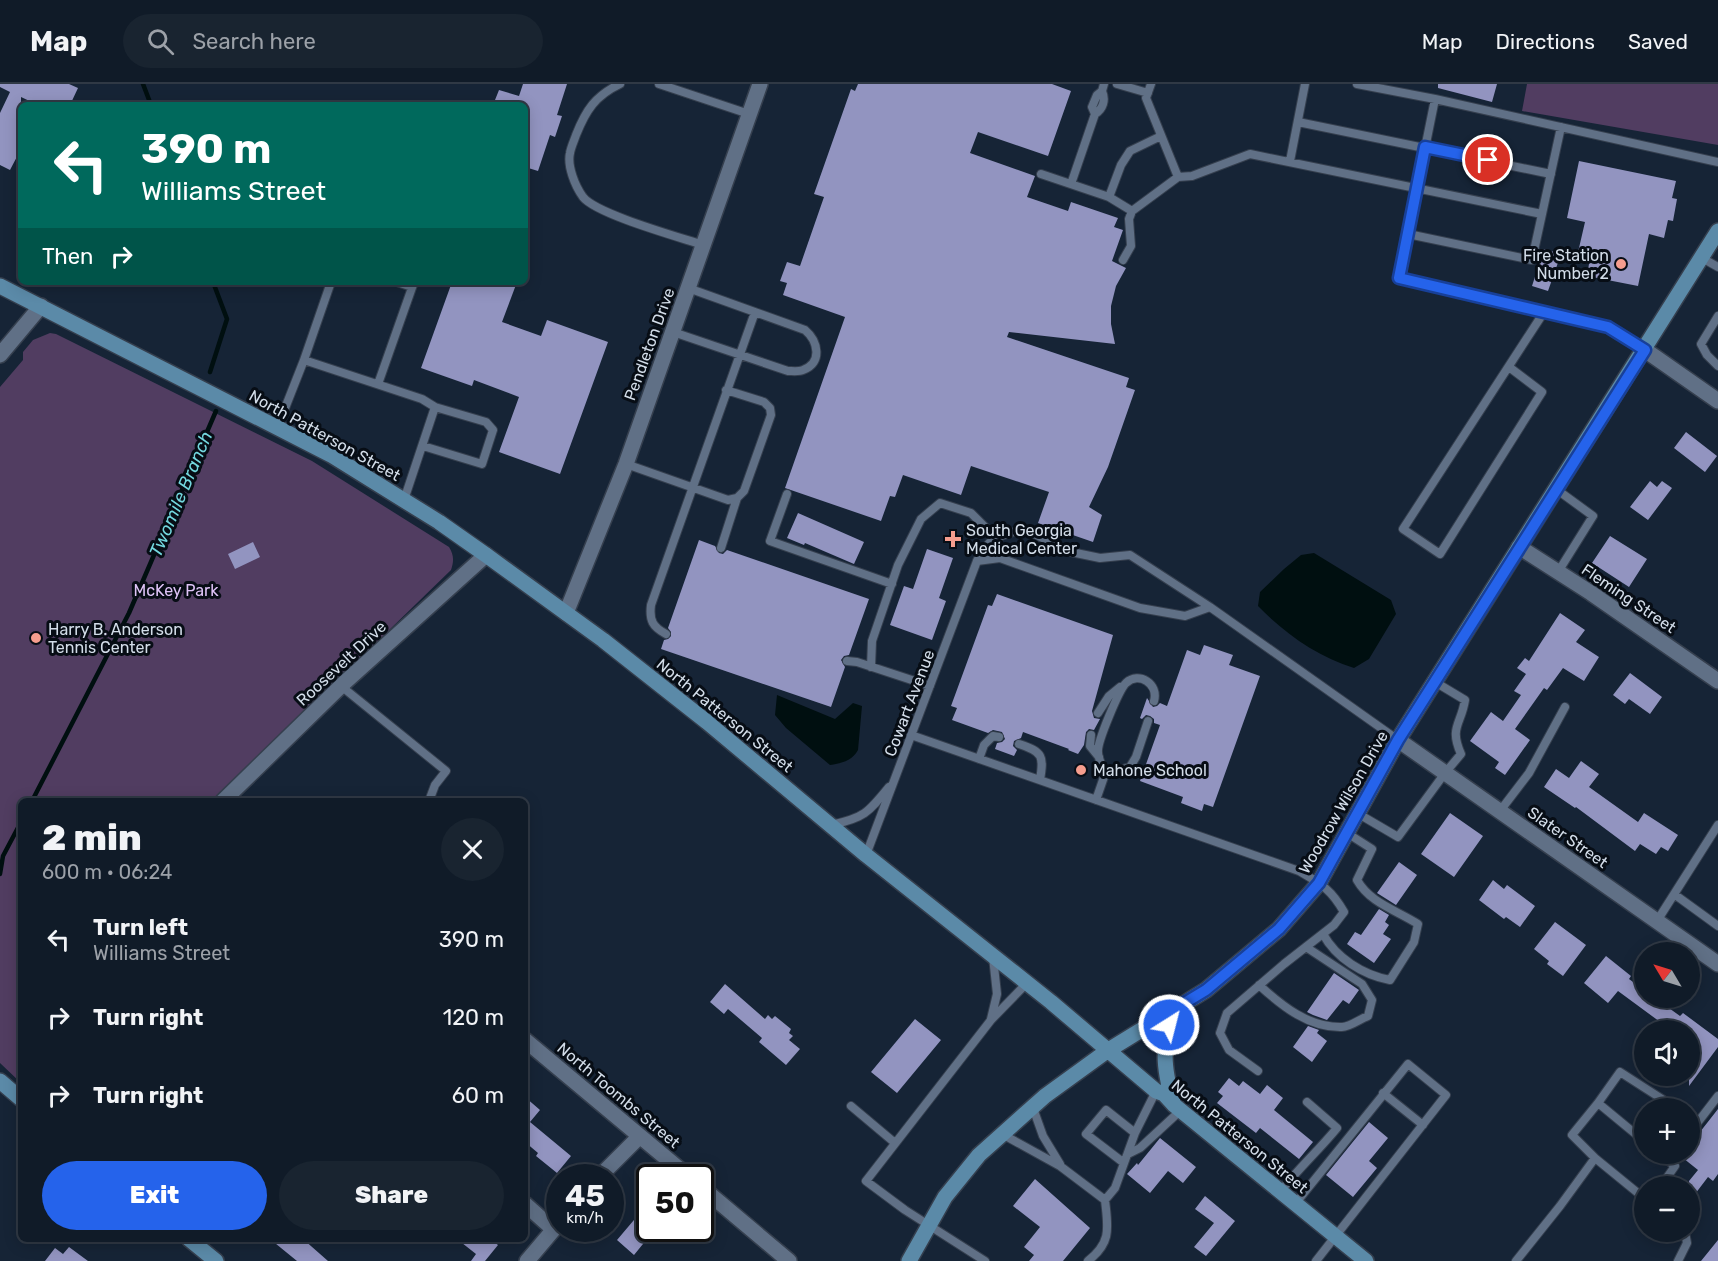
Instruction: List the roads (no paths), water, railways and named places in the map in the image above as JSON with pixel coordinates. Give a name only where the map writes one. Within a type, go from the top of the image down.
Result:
[{"type":"main road","name":"Woodrow Wilson Drive","points":[[909,1261],[945,1197],[979,1155],[1032,1107],[1107,1051],[1206,990],[1270,937],[1319,883],[1398,740],[1718,231]]},
{"type":"main road","name":"North Patterson Street","points":[[0,286],[331,455],[486,555],[566,613],[698,715],[866,855],[1027,983],[1156,1091],[1164,1094],[1177,1108],[1366,1261]]},
{"type":"main road","points":[[1173,1010],[1164,1047],[1165,1072],[1177,1108]]},
{"type":"main road","points":[[0,1081],[18,1096]]},
{"type":"main road","points":[[193,1242],[216,1261]]},
{"type":"street","name":"Pendleton Drive","points":[[566,613],[626,464],[760,84]]},
{"type":"street","points":[[0,355],[41,306]]},
{"type":"street","points":[[1645,350],[1718,401]]},
{"type":"street","name":"Fleming Street","points":[[1519,547],[1718,681]]},
{"type":"street","name":"Roosevelt Drive","points":[[231,798],[341,686],[486,555]]},
{"type":"street","name":"Slater Street","points":[[1398,740],[1718,964]]},
{"type":"street","name":"North Toombs Street","points":[[528,1043],[673,1164]]},
{"type":"street","points":[[612,1164],[640,1136]]},
{"type":"street","points":[[714,1198],[789,1261]]},
{"type":"street","points":[[528,1206],[546,1219]]},
{"type":"street","points":[[527,1261],[546,1238]]},
{"type":"lane","points":[[620,84],[604,91],[592,104],[582,120],[569,155],[572,174],[584,198],[605,211],[704,245]]},
{"type":"lane","points":[[659,84],[749,114]]},
{"type":"lane","points":[[1117,84],[1148,93]]},
{"type":"lane","points":[[1151,84],[1146,98],[1178,177]]},
{"type":"lane","points":[[1290,161],[1305,84]]},
{"type":"lane","points":[[1357,84],[1435,99],[1718,162]]},
{"type":"lane","points":[[1071,184],[1095,114],[1101,110],[1105,97],[1103,88]]},
{"type":"lane","points":[[1435,99],[1399,278],[1608,327],[1645,350]]},
{"type":"lane","points":[[1298,122],[1551,174]]},
{"type":"lane","points":[[1408,234],[1532,260],[1561,127]]},
{"type":"lane","points":[[1109,197],[1121,165],[1130,151],[1161,136]]},
{"type":"lane","points":[[1123,260],[1131,246],[1129,219],[1132,211],[1178,177],[1192,176],[1250,154],[1542,214]]},
{"type":"lane","points":[[1041,174],[1109,197],[1132,211]]},
{"type":"lane","points":[[1702,258],[1718,267]]},
{"type":"lane","points":[[278,426],[331,285]]},
{"type":"lane","points":[[378,384],[413,285]]},
{"type":"lane","points":[[673,332],[788,371],[803,370],[811,365],[816,355],[816,343],[813,336],[805,330],[688,288]]},
{"type":"lane","points":[[666,634],[655,628],[650,618],[651,605],[755,312]]},
{"type":"lane","points":[[1509,368],[1542,392],[1440,554],[1404,529],[1544,312]]},
{"type":"lane","points":[[1718,316],[1701,344],[1707,355],[1718,366]]},
{"type":"lane","points":[[304,360],[422,399],[435,407],[486,423],[493,430],[482,464],[423,446]]},
{"type":"lane","points":[[721,548],[737,498],[744,491],[771,416],[770,408],[764,402],[726,390]]},
{"type":"lane","points":[[404,500],[435,407]]},
{"type":"lane","points":[[626,464],[728,500],[737,498]]},
{"type":"lane","points":[[1556,489],[1593,516],[1558,572]]},
{"type":"lane","points":[[787,494],[770,541],[892,584]]},
{"type":"lane","points":[[871,667],[872,641],[898,565],[921,519],[940,503],[971,513],[995,537],[1024,530],[1071,552],[1100,558],[1130,555],[1210,607],[1398,740]]},
{"type":"lane","name":"Cowart Avenue","points":[[866,855],[977,561],[984,546],[995,537]]},
{"type":"lane","points":[[977,561],[1000,558],[1140,608],[1185,616],[1210,607]]},
{"type":"lane","points":[[848,657],[930,686]]},
{"type":"lane","points":[[1098,713],[1109,696],[1136,678],[1146,680],[1152,686],[1156,695],[1154,701]]},
{"type":"lane","points":[[1358,813],[1398,837],[1461,754],[1455,742],[1455,729],[1465,700],[1435,682]]},
{"type":"lane","points":[[1096,800],[1105,774],[1097,751],[1119,693],[1126,683]]},
{"type":"lane","points":[[341,686],[446,771],[435,785],[430,798]]},
{"type":"lane","points":[[1500,812],[1529,773],[1565,707]]},
{"type":"lane","points":[[1105,774],[1130,767],[1148,721]]},
{"type":"lane","points":[[911,735],[1299,871],[1334,895],[1344,912],[1334,926],[1227,1013],[1220,1033],[1229,1050],[1258,1071]]},
{"type":"lane","points":[[1091,735],[1090,746],[1100,759]]},
{"type":"lane","points":[[979,759],[988,739],[993,736],[999,737]]},
{"type":"lane","points":[[1019,744],[1035,749],[1039,753],[1042,762],[1040,780]]},
{"type":"lane","points":[[830,825],[859,818],[874,805],[894,781]]},
{"type":"lane","points":[[1657,921],[1718,825]]},
{"type":"lane","points":[[1323,934],[1330,947],[1346,960],[1375,977],[1390,980],[1414,942],[1418,924],[1368,895],[1357,880],[1372,849],[1347,833]]},
{"type":"lane","points":[[1674,894],[1718,926]]},
{"type":"lane","points":[[1259,985],[1298,1015],[1320,1024],[1344,1027],[1368,1016],[1372,1000],[1362,984],[1306,947]]},
{"type":"lane","points":[[991,1020],[997,994],[992,956]]},
{"type":"lane","points":[[985,1261],[929,1226],[866,1181],[991,1020],[1027,983]]},
{"type":"lane","points":[[1295,1204],[1408,1064],[1446,1095],[1317,1261]]},
{"type":"lane","points":[[1634,1190],[1595,1158],[1572,1135],[1620,1072],[1661,1098]]},
{"type":"lane","points":[[1105,1200],[1115,1188],[1136,1133],[1156,1091]]},
{"type":"lane","points":[[1383,1093],[1423,1125]]},
{"type":"lane","points":[[1700,1119],[1718,1096]]},
{"type":"lane","points":[[1280,1191],[1297,1171],[1314,1157],[1337,1128],[1307,1102]]},
{"type":"lane","points":[[1598,1103],[1634,1133]]},
{"type":"lane","points":[[851,1106],[895,1143]]},
{"type":"lane","points":[[1032,1107],[1043,1136],[1060,1166]]},
{"type":"lane","points":[[1128,1154],[1140,1148],[1177,1108]]},
{"type":"lane","points":[[1124,1163],[1086,1134],[1106,1110],[1136,1133]]},
{"type":"lane","points":[[1002,1134],[1060,1166],[1105,1200],[1109,1233],[1100,1251],[1088,1261]]},
{"type":"lane","points":[[1516,1261],[1595,1158]]},
{"type":"lane","points":[[1678,1261],[1687,1242]]},
{"type":"waterway","points":[[143,84],[150,102]]},
{"type":"waterway","points":[[210,372],[227,319],[214,285]]},
{"type":"waterway","name":"Twomile Branch","points":[[34,798],[129,613],[216,411]]},
{"type":"waterway","name":"Twomile Branch","points":[[0,874],[3,856],[18,828]]},
{"type":"place","name":"Fire Station Number 2","points":[[1621,264]]},
{"type":"place","name":"South Georgia Medical Center","points":[[953,539]]},
{"type":"place","name":"Harry B. Anderson Tennis Center","points":[[36,638]]},
{"type":"place","name":"Mahone School","points":[[1081,770]]},
{"type":"park label","name":"McKey Park","points":[[176,590]]}]
